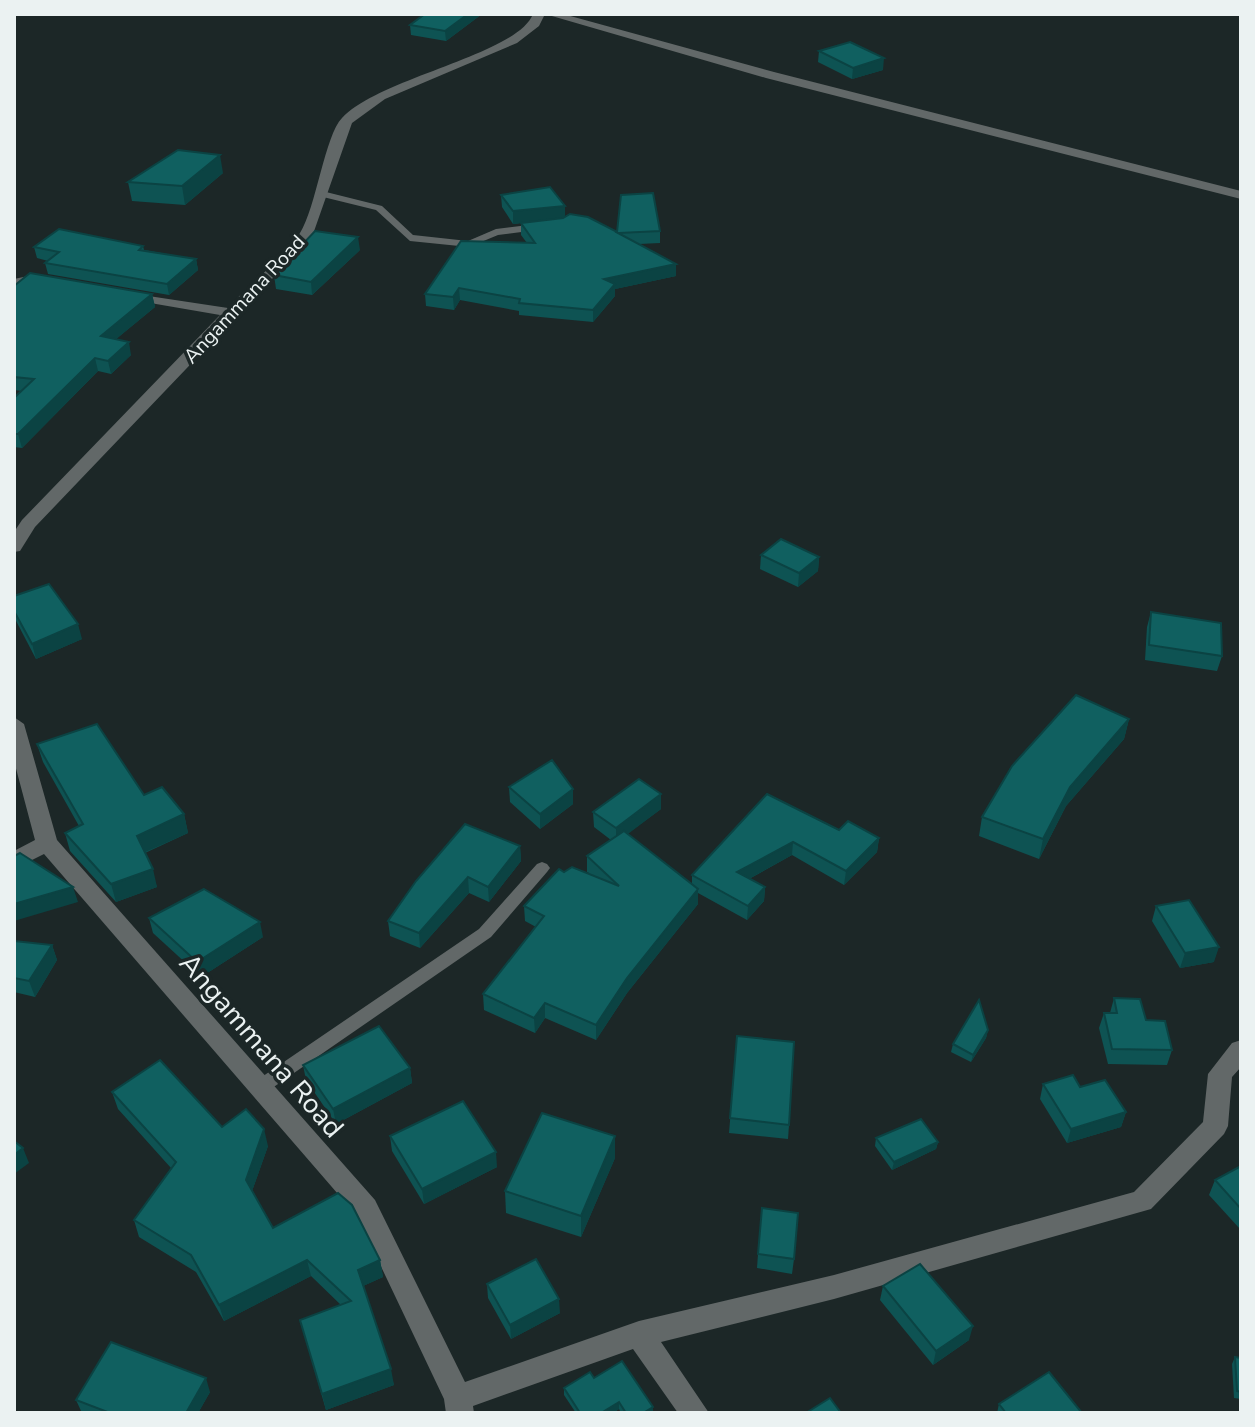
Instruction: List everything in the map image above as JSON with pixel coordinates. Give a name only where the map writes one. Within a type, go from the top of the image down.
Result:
[{"type":"street","name":"Angammana Road","points":[[14,547],[28,524],[307,234],[346,121],[381,96],[513,41],[535,24],[539,14]]},
{"type":"street","points":[[550,14],[770,75],[1241,195]]},
{"type":"street","points":[[14,283],[33,279],[63,284]]},
{"type":"street","points":[[110,292],[233,313]]},
{"type":"street","name":"Angammana Road","points":[[14,724],[47,843],[366,1208],[459,1405]]},
{"type":"street","points":[[14,861],[47,843]]},
{"type":"street","points":[[459,1405],[639,1334],[834,1287],[1142,1201],[1215,1126],[1220,1074],[1241,1050]]},
{"type":"street","points":[[639,1334],[695,1413]]},
{"type":"lane","points":[[322,194],[379,208],[410,238],[469,244],[496,232],[550,226]]},
{"type":"lane","points":[[259,1088],[485,933],[542,868]]},
{"type":"building","points":[[425,14],[468,14],[445,31],[410,25]]},
{"type":"building","points":[[850,42],[884,58],[853,68],[819,51]]},
{"type":"building","points":[[178,150],[220,155],[182,186],[128,182]]},
{"type":"building","points":[[550,187],[565,206],[513,211],[501,195]]},
{"type":"building","points":[[653,193],[660,231],[618,233],[676,264],[604,279],[615,284],[593,310],[519,303],[520,299],[459,288],[453,297],[425,294],[461,241],[535,243],[521,223],[563,218],[570,214],[588,217],[617,232],[621,195]]},
{"type":"building","points":[[59,229],[143,246],[139,250],[196,259],[167,284],[45,263],[59,252],[34,247]]},
{"type":"building","points":[[315,231],[358,237],[311,282],[274,275]]},
{"type":"building","points":[[30,273],[152,294],[101,336],[129,342],[108,361],[95,358],[18,434],[14,434],[14,398],[34,379],[14,377],[14,286]]},
{"type":"building","points":[[781,539],[819,557],[799,573],[761,555]]},
{"type":"building","points":[[49,584],[78,624],[32,644],[14,611],[14,596]]},
{"type":"building","points":[[1151,612],[1221,623],[1222,656],[1149,645]]},
{"type":"building","points":[[1076,695],[1129,719],[1070,787],[1043,839],[982,817],[1012,766]]},
{"type":"building","points":[[97,724],[144,795],[162,787],[184,814],[137,836],[153,869],[111,884],[65,833],[83,824],[37,744]]},
{"type":"building","points":[[552,760],[573,789],[540,814],[509,787]]},
{"type":"building","points":[[639,779],[661,794],[616,828],[593,812]]},
{"type":"building","points":[[767,794],[839,830],[848,821],[879,838],[846,871],[793,842],[737,872],[765,887],[748,906],[692,875]]},
{"type":"building","points":[[465,824],[520,846],[488,887],[468,877],[419,933],[388,921],[416,881]]},
{"type":"building","points":[[624,831],[698,889],[627,978],[596,1025],[545,1003],[534,1018],[483,994],[544,916],[524,906],[559,869],[564,872],[572,867],[619,886],[587,856]]},
{"type":"building","points":[[20,853],[73,887],[14,904],[14,856]]},
{"type":"building","points":[[204,889],[260,922],[197,962],[149,918]]},
{"type":"building","points":[[1189,900],[1219,947],[1185,953],[1156,906]]},
{"type":"building","points":[[14,941],[52,945],[29,981],[14,978]]},
{"type":"building","points":[[1114,998],[1140,999],[1146,1020],[1165,1021],[1172,1050],[1112,1049],[1104,1013],[1117,1013]]},
{"type":"building","points":[[979,1000],[988,1030],[973,1055],[953,1044]]},
{"type":"building","points":[[379,1026],[410,1068],[333,1109],[303,1065]]},
{"type":"building","points":[[737,1036],[794,1042],[789,1125],[730,1118]]},
{"type":"building","points":[[160,1060],[222,1127],[246,1109],[264,1129],[246,1180],[273,1228],[338,1193],[352,1205],[380,1260],[358,1270],[391,1369],[322,1394],[300,1320],[351,1301],[307,1260],[219,1305],[191,1255],[134,1220],[176,1162],[112,1092]]},
{"type":"building","points":[[1073,1075],[1080,1087],[1105,1080],[1126,1112],[1071,1129],[1043,1084]]},
{"type":"building","points":[[463,1101],[496,1152],[422,1189],[390,1136]]},
{"type":"building","points":[[542,1113],[615,1136],[581,1216],[505,1191]]},
{"type":"building","points":[[921,1119],[938,1142],[894,1162],[876,1138]]},
{"type":"building","points":[[14,1141],[23,1148],[14,1155]]},
{"type":"building","points":[[1241,1166],[1241,1209],[1215,1180]]},
{"type":"building","points":[[762,1208],[798,1213],[794,1259],[758,1254]]},
{"type":"building","points":[[536,1259],[559,1299],[510,1325],[487,1284]]},
{"type":"building","points":[[920,1264],[973,1326],[936,1351],[883,1286]]},
{"type":"building","points":[[111,1342],[206,1378],[186,1413],[110,1413],[76,1400]]},
{"type":"building","points":[[1235,1357],[1241,1358],[1241,1392],[1237,1391]]},
{"type":"building","points":[[622,1361],[653,1407],[643,1413],[626,1413],[619,1402],[601,1413],[580,1413],[564,1388],[590,1372],[594,1378]]},
{"type":"building","points":[[1049,1372],[1082,1413],[1006,1413],[999,1404]]},
{"type":"building","points":[[830,1398],[841,1413],[806,1413]]}]
